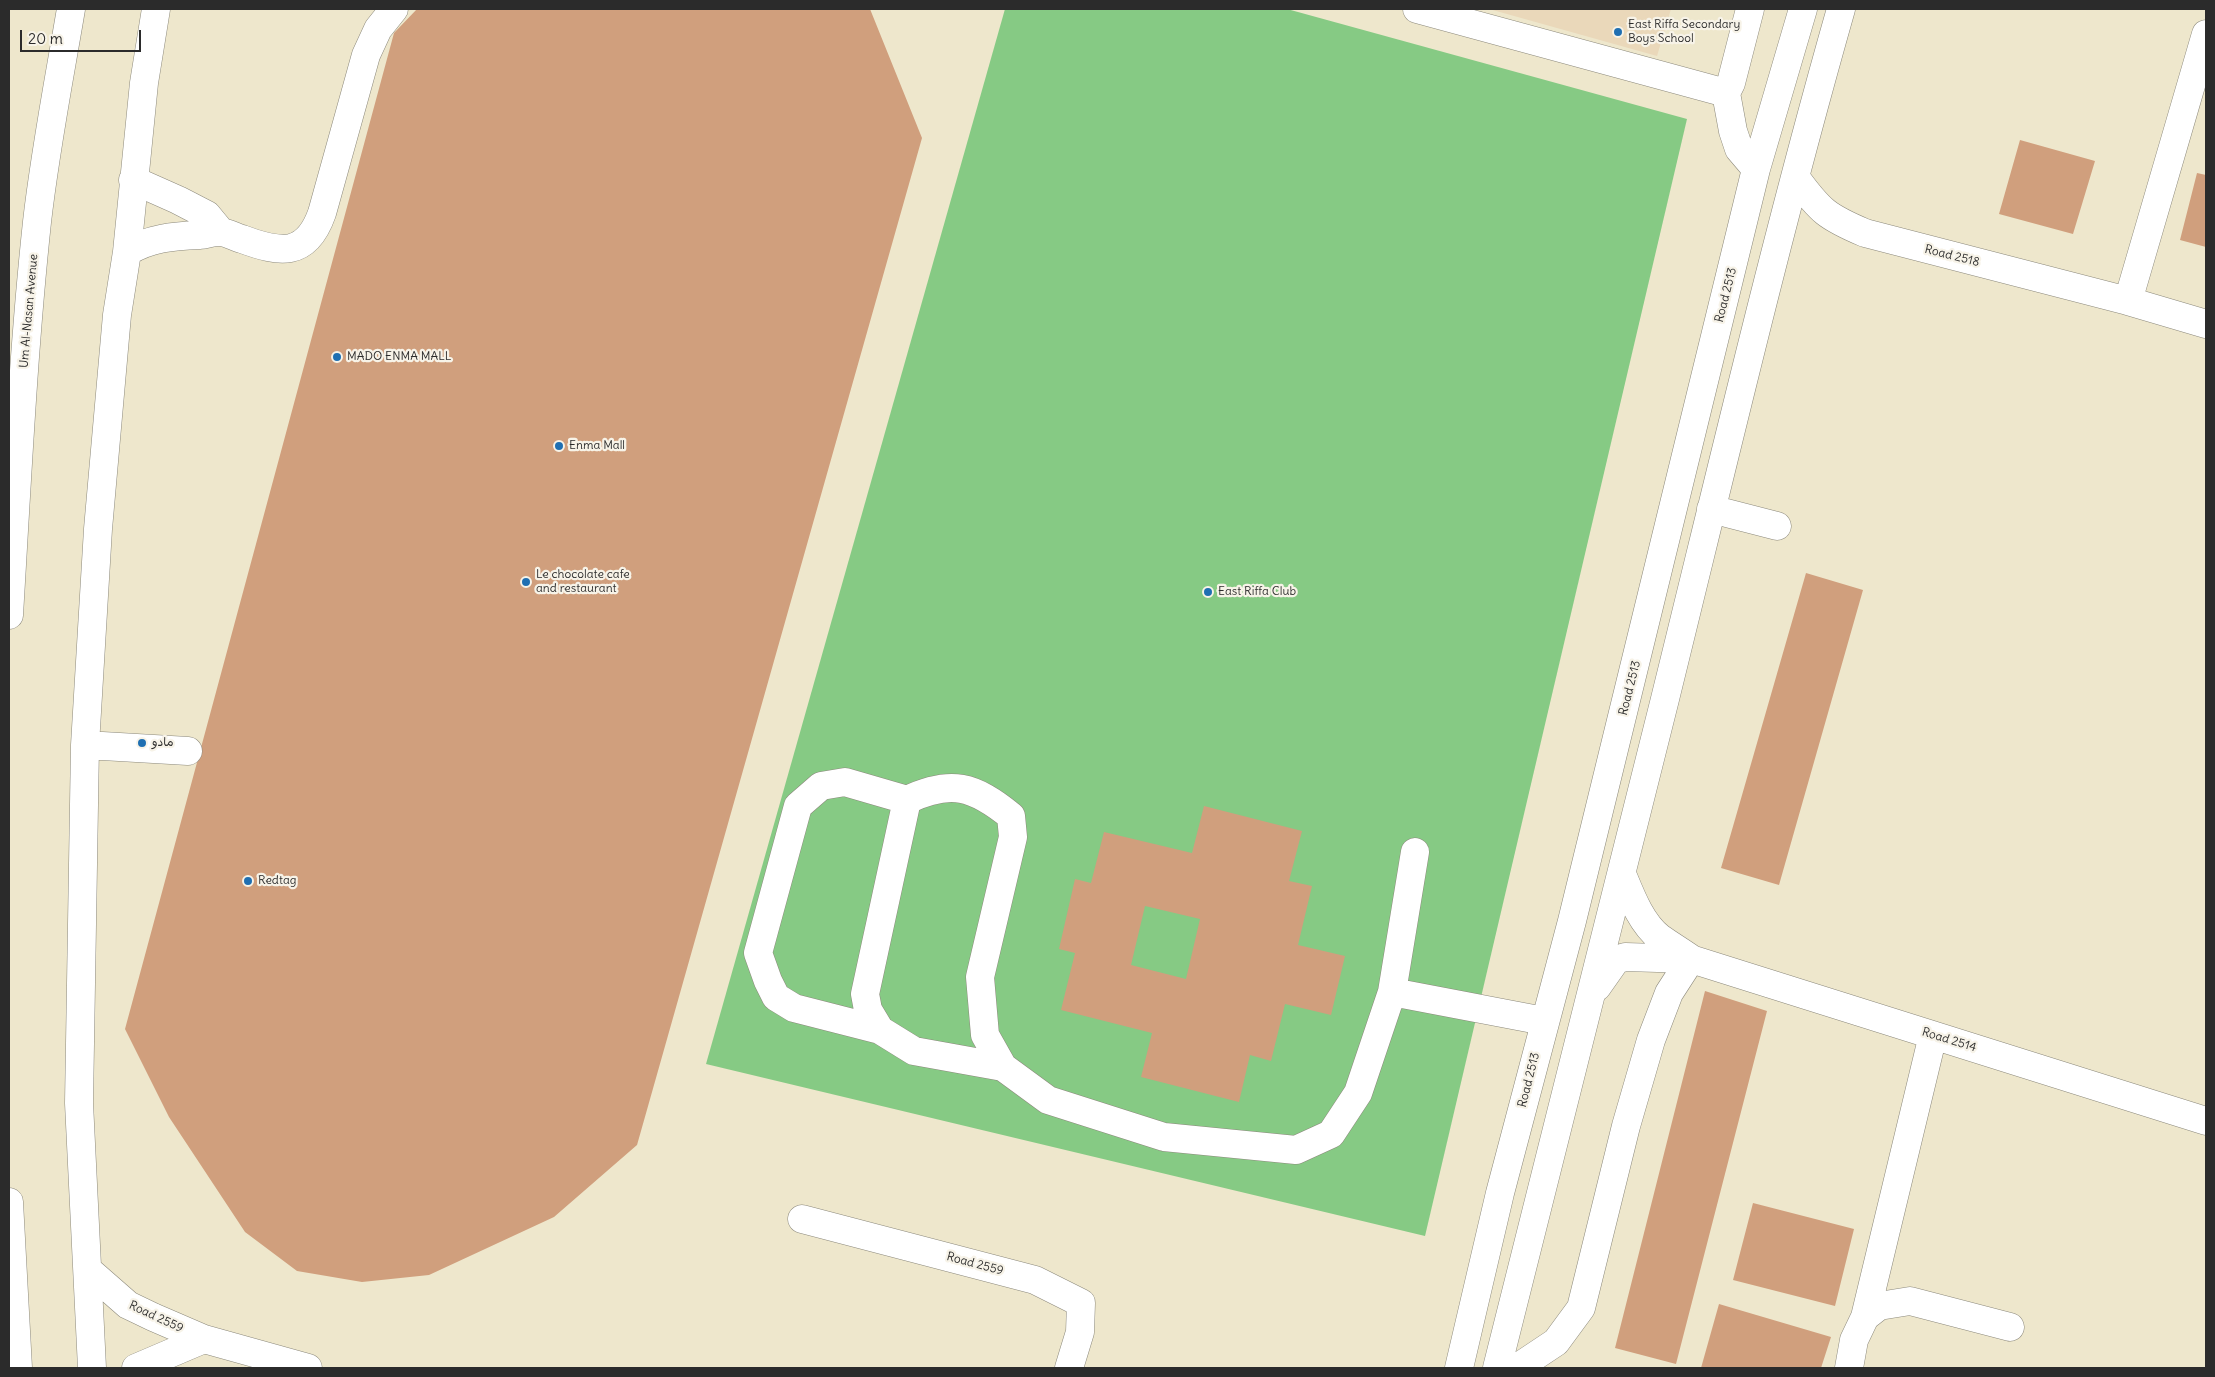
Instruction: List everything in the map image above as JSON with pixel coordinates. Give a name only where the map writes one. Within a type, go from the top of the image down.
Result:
[{"type":"street","name":"Um Al-Nasan Avenue","points":[[9,615],[22,385],[37,222],[71,9]]},
{"type":"street","points":[[92,1368],[79,1103],[85,745],[98,529],[117,315],[126,252],[144,83],[156,9]]},
{"type":"street","points":[[126,252],[141,244],[162,237],[221,232],[267,248],[286,249],[303,243],[316,230],[366,55],[378,29],[394,9]]},
{"type":"street","points":[[1417,9],[1726,94]]},
{"type":"street","points":[[1750,9],[1726,94],[1739,149],[1756,169]]},
{"type":"street","name":"Road 2513","points":[[1459,1368],[1500,1193],[1572,921],[1756,169],[1803,9]]},
{"type":"street","points":[[1497,1368],[1593,993],[1743,378],[1841,9]]},
{"type":"street","points":[[2128,301],[2206,34]]},
{"type":"street","name":"Road 2518","points":[[1796,178],[1814,203],[1828,216],[1865,233],[2128,301],[2206,324]]},
{"type":"street","points":[[133,180],[207,215],[221,232]]},
{"type":"street","points":[[1711,509],[1777,526]]},
{"type":"street","points":[[85,745],[188,751]]},
{"type":"street","points":[[1003,1067],[914,1051],[880,1030],[794,1008],[776,997],[758,953],[798,806],[821,786],[845,782],[907,800],[926,790],[956,787],[990,799],[1011,816],[1013,837],[980,977],[985,1035],[1003,1067],[1048,1100],[1164,1137],[1296,1150],[1331,1134],[1358,1092],[1392,992],[1416,852]]},
{"type":"street","points":[[880,1030],[868,1010],[865,994],[907,800]]},
{"type":"street","name":"Road 2514","points":[[1622,874],[1632,899],[1646,922],[1659,937],[1691,959]]},
{"type":"street","points":[[1572,921],[1608,929]]},
{"type":"street","name":"Road 2514","points":[[1593,993],[1616,960],[1625,957],[1645,956],[1691,959],[2206,1121]]},
{"type":"street","points":[[1517,1368],[1556,1342],[1581,1308],[1626,1126],[1651,1040],[1669,993],[1691,959]]},
{"type":"street","points":[[1392,992],[1544,1021]]},
{"type":"street","points":[[1849,1368],[1854,1340],[1865,1317],[1933,1035]]},
{"type":"street","points":[[9,1202],[18,1368]]},
{"type":"street","name":"Road 2559","points":[[802,1219],[1035,1280],[1081,1304],[1080,1332],[1069,1368]]},
{"type":"street","name":"Road 2559","points":[[88,1270],[128,1305],[204,1339],[308,1368]]},
{"type":"street","points":[[1865,1317],[1879,1306],[1910,1301],[2010,1327]]},
{"type":"street","name":"Road 2559","points":[[136,1368],[204,1339]]},
{"type":"shaded area","name":"East Riffa Secondary Boys School","points":[[1489,9],[1671,9],[1657,56]]},
{"type":"green space","name":"East Riffa Club","points":[[1005,9],[1287,9],[1687,119],[1425,1236],[706,1064]]},
{"type":"building","name":"Enma Mall","points":[[417,9],[870,9],[922,138],[637,1145],[554,1217],[429,1275],[362,1282],[297,1271],[245,1232],[169,1117],[125,1029],[394,33]]},
{"type":"building","points":[[2020,140],[2095,161],[2073,234],[1999,214]]},
{"type":"building","points":[[2197,173],[2206,175],[2206,247],[2180,240]]},
{"type":"building","points":[[1806,573],[1863,590],[1779,885],[1721,868]]},
{"type":"building","points":[[1204,806],[1302,831],[1289,881],[1312,886],[1298,945],[1345,956],[1331,1015],[1285,1004],[1271,1061],[1250,1055],[1239,1102],[1141,1077],[1152,1033],[1061,1010],[1075,953],[1059,949],[1075,879],[1091,883],[1104,832],[1192,853]],"holes":[[[1145,906],[1200,919],[1186,979],[1131,965]]]},
{"type":"building","points":[[1705,991],[1767,1011],[1676,1364],[1615,1348]]},
{"type":"building","points":[[1753,1203],[1854,1229],[1835,1306],[1733,1280]]},
{"type":"building","points":[[1719,1304],[1831,1337],[1821,1368],[1701,1368]]},
{"type":"place","name":"East Riffa Secondary Boys School","points":[[1618,32]]},
{"type":"place","name":"MADO ENMA MALL","points":[[337,357]]},
{"type":"place","name":"Enma Mall","points":[[559,446]]},
{"type":"place","name":"Le chocolate cafe and restaurant","points":[[526,582]]},
{"type":"place","name":"East Riffa Club","points":[[1208,592]]},
{"type":"place","name":"مادو","points":[[142,743]]},
{"type":"place","name":"Redtag","points":[[248,881]]}]
